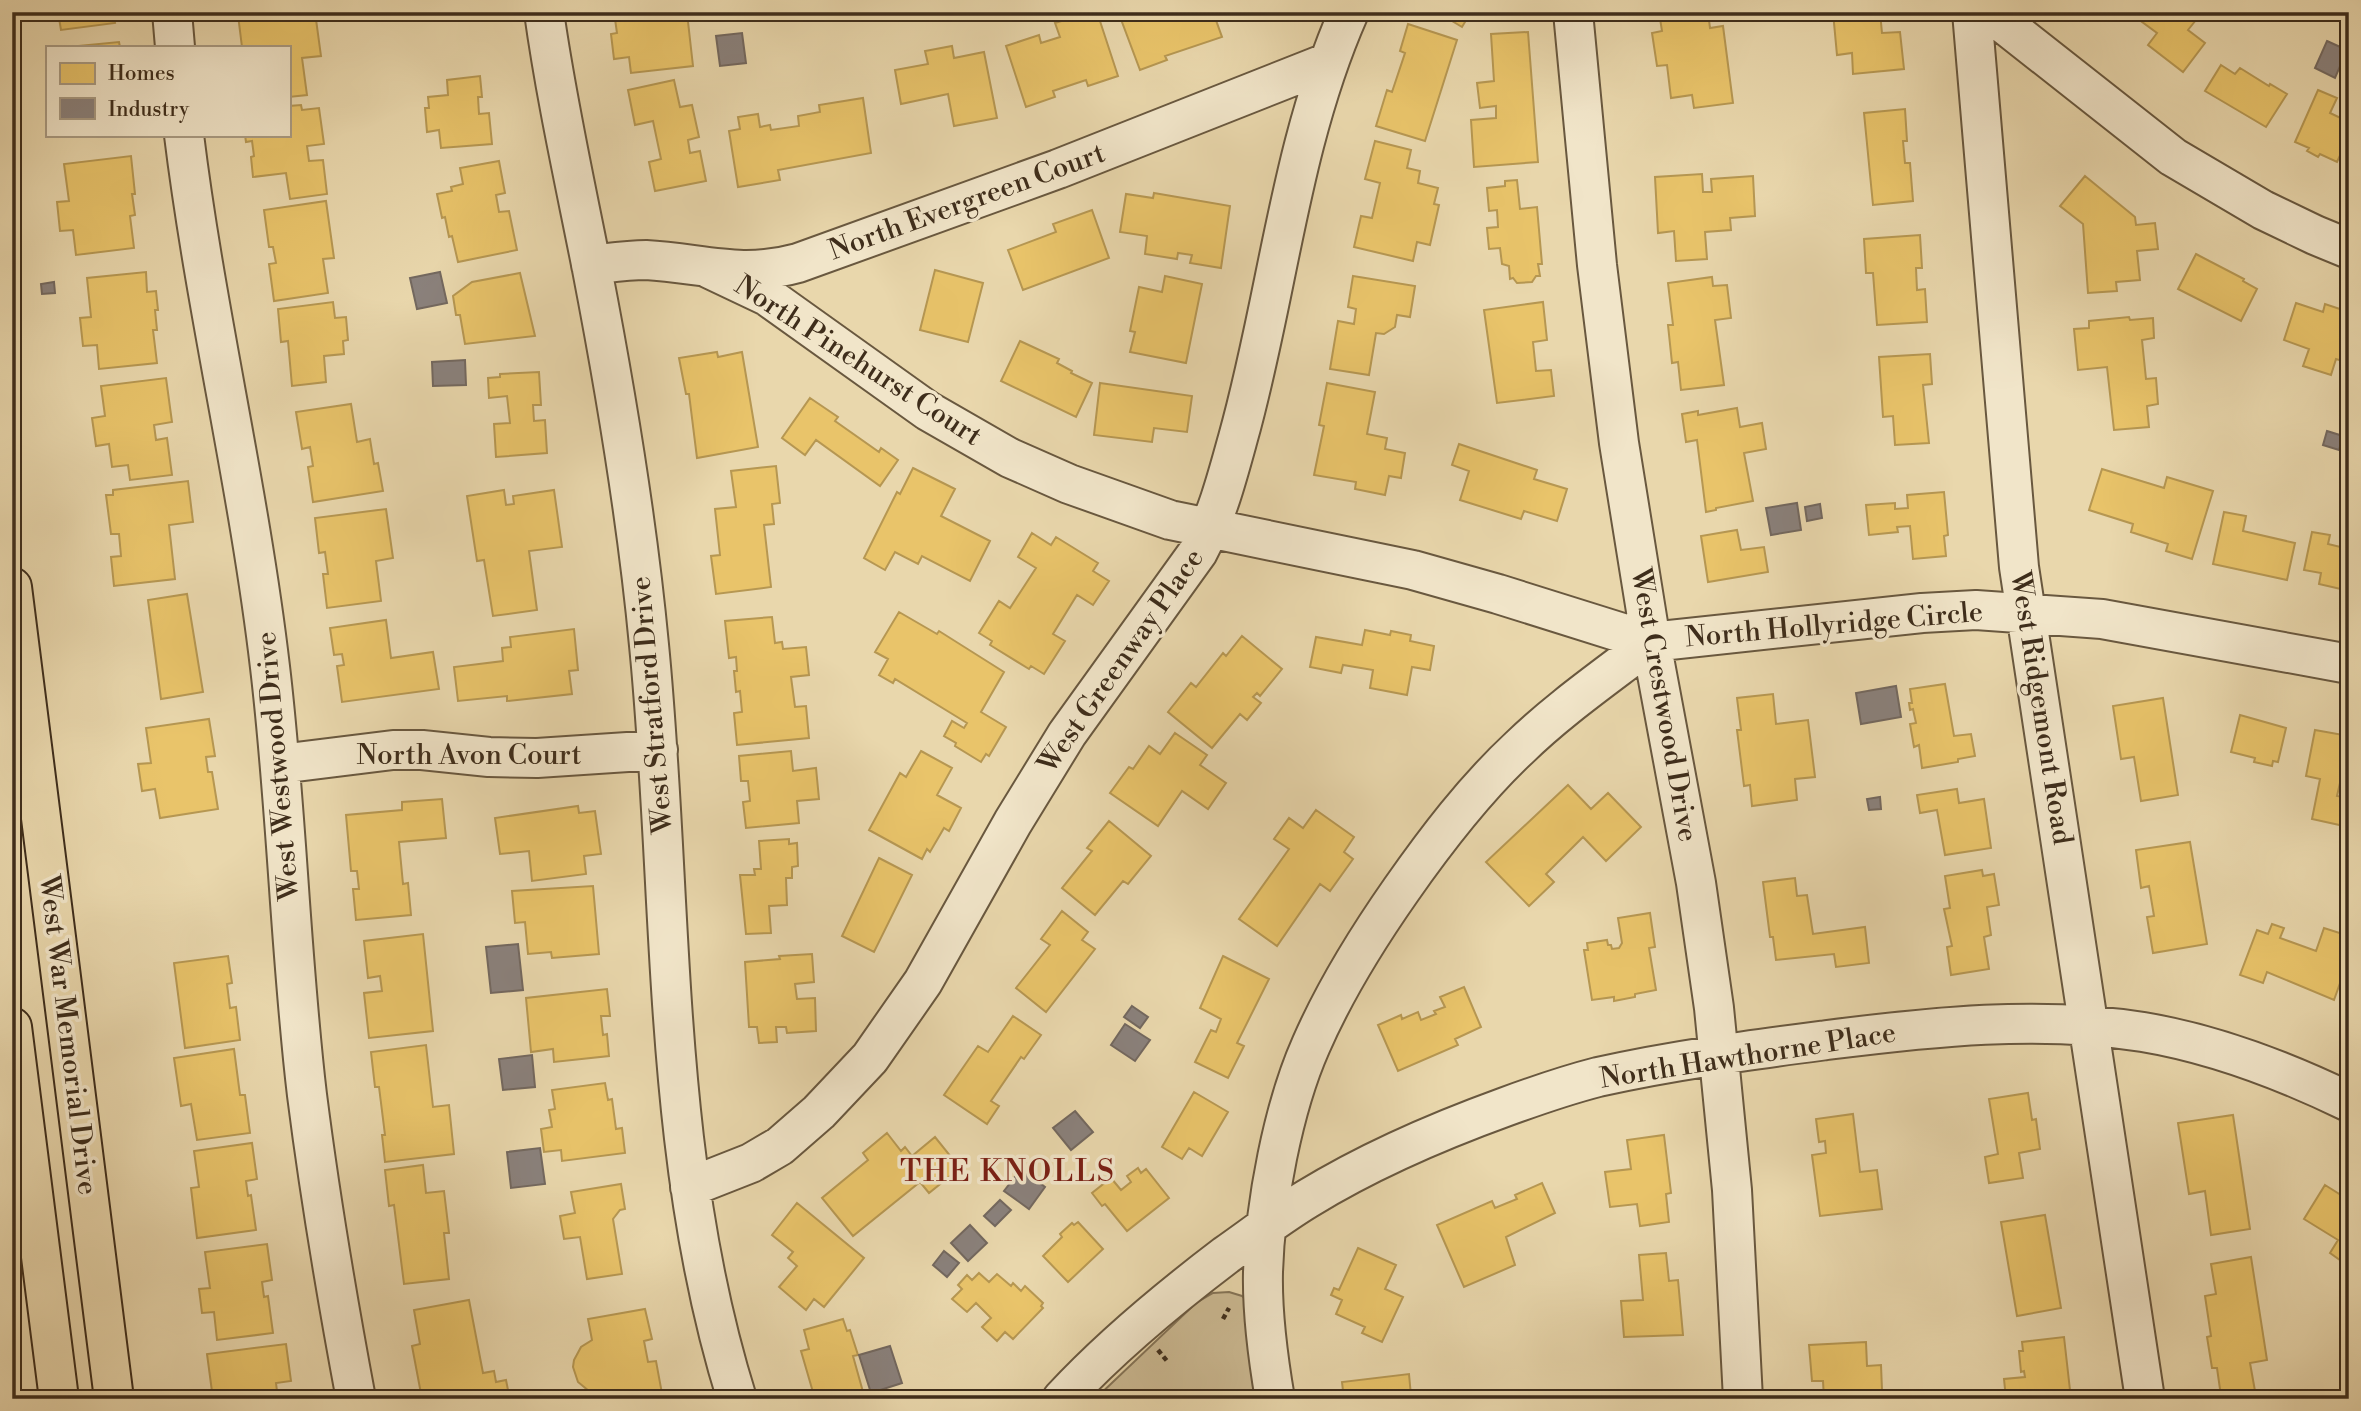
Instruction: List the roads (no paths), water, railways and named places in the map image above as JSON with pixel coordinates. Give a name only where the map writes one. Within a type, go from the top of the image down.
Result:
[{"type":"highway","name":"West War Memorial Drive","points":[[12,587],[114,1399]]},
{"type":"highway","name":"West War Memorial Drive","points":[[12,1027],[59,1399]]},
{"type":"street","points":[[172,12],[175,46]]},
{"type":"street","name":"West Stratford Drive","points":[[544,12],[555,87],[591,265],[634,509],[658,750],[672,1025],[690,1187],[712,1303],[737,1399]]},
{"type":"street","name":"West Greenway Place","points":[[690,1187],[751,1163],[780,1146],[819,1112],[870,1058],[923,982],[1013,822],[1067,734],[1184,575],[1210,529],[1222,498],[1246,411],[1291,193],[1329,62],[1349,12]]},
{"type":"street","name":"West Crestwood Drive","points":[[1573,12],[1607,353],[1651,642],[1696,883],[1720,1054],[1736,1258],[1743,1399]]},
{"type":"street","name":"West Ridgemont Road","points":[[1972,12],[2025,612],[2145,1399]]},
{"type":"street","points":[[1989,12],[2173,157],[2254,205],[2315,236],[2349,249]]},
{"type":"street","name":"North Evergreen Court","points":[[591,265],[648,260],[741,271],[771,270],[822,256],[1058,169],[1329,62]]},
{"type":"street","name":"West Westwood Drive","points":[[184,136],[204,276],[262,604],[280,764],[307,1094],[322,1205],[356,1399]]},
{"type":"street","name":"North Pinehurst Court","points":[[708,268],[767,296],[928,411],[1010,458],[1069,484],[1153,515],[1210,529],[1399,566],[1651,642]]},
{"type":"street","name":"North Hollyridge Circle","points":[[1651,642],[1922,613],[1976,610],[2102,619],[2349,664]]},
{"type":"street","points":[[1275,1399],[1263,1292],[1267,1225],[1281,1141],[1304,1062],[1334,996],[1414,871],[1490,776],[1534,733],[1651,642]]},
{"type":"street","name":"North Avon Court","points":[[280,764],[393,750],[537,758],[658,750]]},
{"type":"street","name":"North Hawthorne Place","points":[[1062,1399],[1148,1317],[1267,1225],[1307,1199],[1408,1146],[1465,1122],[1598,1077],[1720,1054],[1931,1029],[1993,1025],[2089,1026],[2161,1035],[2235,1055],[2290,1074],[2349,1102]]},
{"type":"district","name":"THE KNOLLS","points":[[1008,1172]]}]
